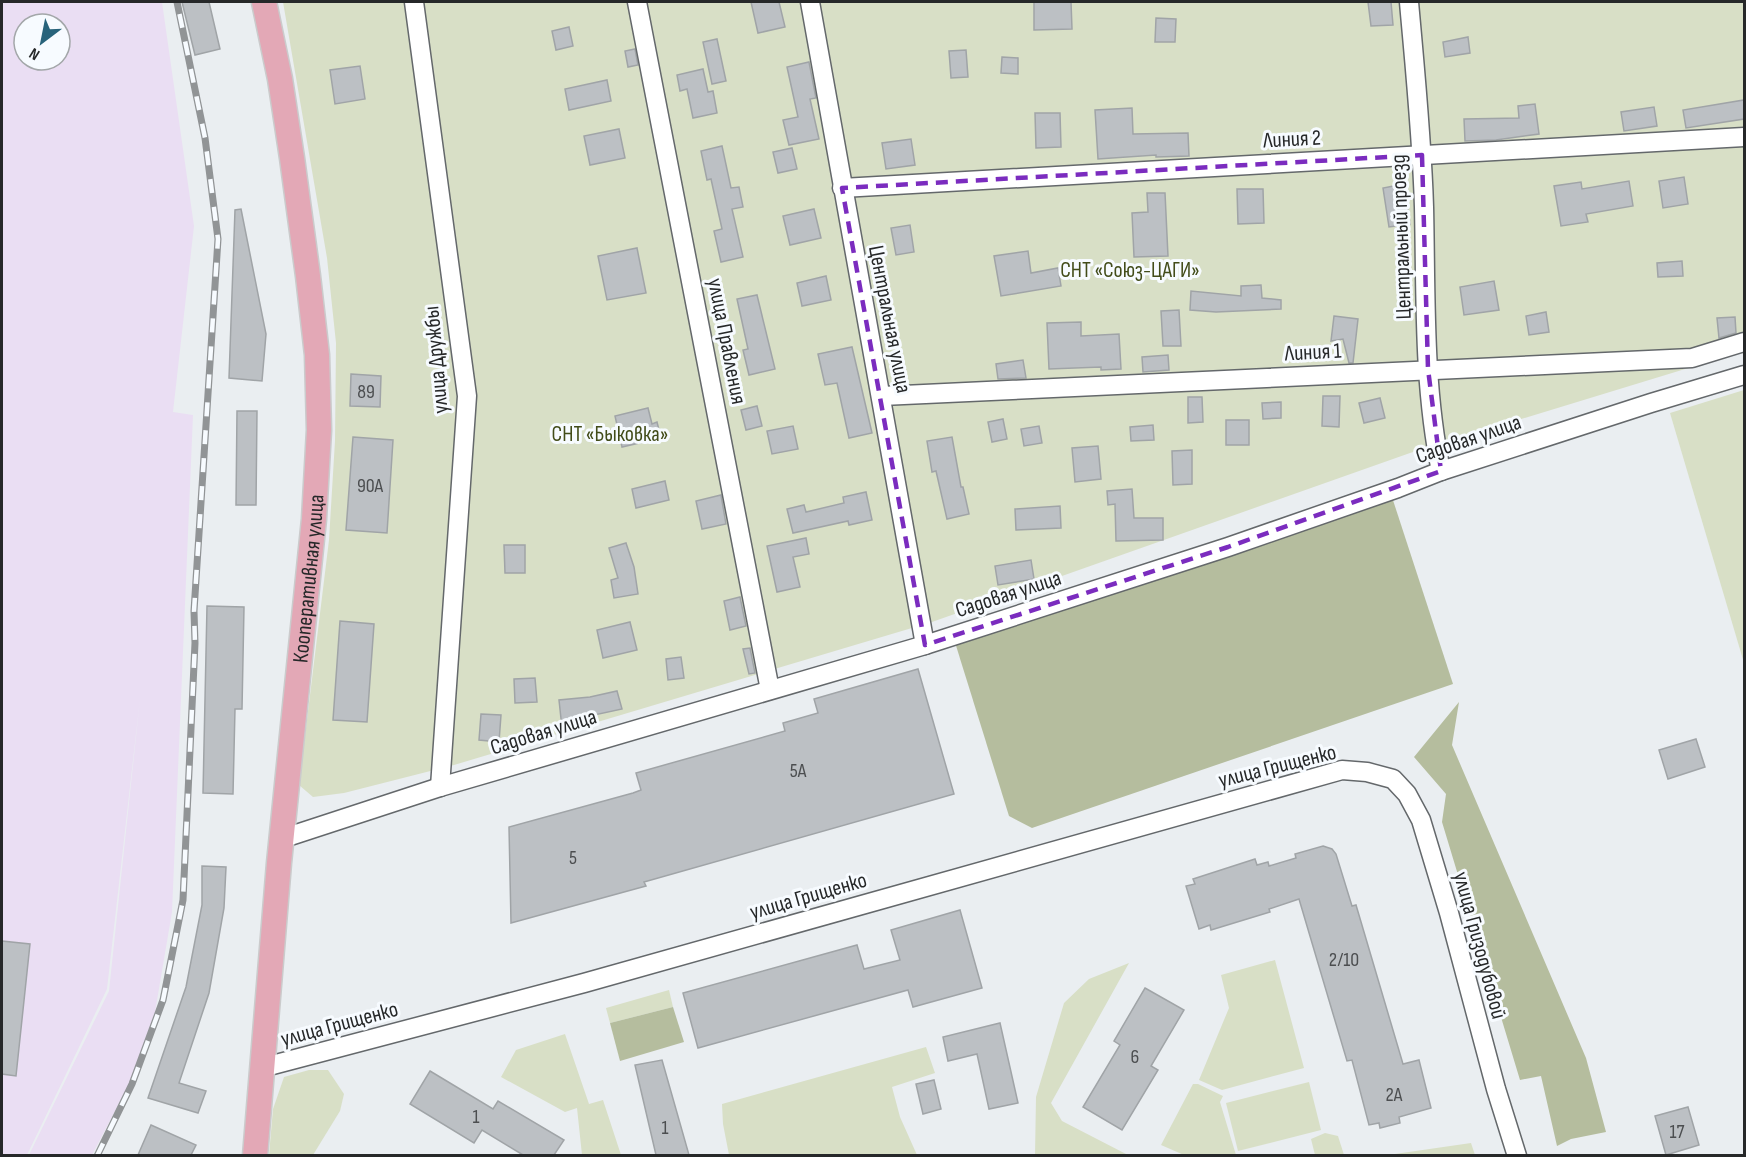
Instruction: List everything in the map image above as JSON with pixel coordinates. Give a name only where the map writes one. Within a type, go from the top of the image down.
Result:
[{"type":"main road","name":"Кооперативная улица","points":[[255,1155],[281,839],[314,519],[319,430],[317,355],[308,276],[289,135],[264,2]]},
{"type":"street","name":"улица Дружбы","points":[[414,2],[467,396],[440,787]]},
{"type":"street","name":"улица Правления","points":[[637,2],[770,690]]},
{"type":"street","name":"Центральная улица","points":[[810,2],[925,645]]},
{"type":"street","name":"Центральный проезд","points":[[1409,2],[1422,155],[1428,369],[1436,447],[1441,471]]},
{"type":"street","name":"Линия 2","points":[[842,188],[1744,137]]},
{"type":"street","name":"Линия 1","points":[[882,396],[1692,358],[1744,342]]},
{"type":"street","name":"Садовая улица","points":[[281,839],[440,787],[925,645],[1228,547],[1441,471],[1744,375]]},
{"type":"street","name":"улица Грищенко","points":[[261,1068],[577,984],[1342,770],[1367,772]]},
{"type":"street","name":"улица Гризодубовой","points":[[1367,772],[1393,779],[1407,794],[1421,820],[1516,1155]]},
{"type":"highlighted area","points":[[1422,155],[1428,369],[1441,471],[1228,547],[925,645],[842,188]]},
{"type":"shaded area","points":[[2,2],[162,2],[194,226],[173,412],[193,415],[172,912],[155,1012],[130,1082],[92,1155],[29,1155],[109,991],[140,699],[107,989],[27,1155],[2,1156]]},
{"type":"green space","points":[[283,2],[1744,2],[1744,351],[1410,453],[932,622],[454,765],[344,793],[313,797],[299,785],[329,540],[335,441],[336,343],[327,258]]},
{"type":"green space","points":[[1744,390],[1744,663],[1670,413]]},
{"type":"green space","points":[[1390,491],[1453,684],[1032,828],[1009,816],[953,636]]},
{"type":"green space","points":[[1459,702],[1452,745],[1586,1058],[1606,1132],[1571,1139],[1557,1146],[1541,1076],[1520,1080],[1442,822],[1446,794],[1414,757]]},
{"type":"green space","points":[[1275,960],[1304,1068],[1222,1090],[1199,1080],[1229,1008],[1221,975]]},
{"type":"green space","points":[[1129,963],[1051,1103],[1062,1121],[1128,1155],[1035,1155],[1036,1097],[1064,1003],[1089,979]]},
{"type":"green space","points":[[669,990],[673,1007],[610,1023],[606,1008]]},
{"type":"green space","points":[[673,1007],[684,1042],[620,1061],[610,1023]]},
{"type":"green space","points":[[565,1034],[589,1104],[603,1100],[621,1155],[582,1155],[577,1108],[565,1112],[501,1077],[516,1050]]},
{"type":"green space","points":[[926,1047],[935,1073],[892,1087],[900,1117],[917,1155],[729,1155],[722,1104]]},
{"type":"green space","points":[[309,1070],[328,1070],[344,1094],[340,1111],[313,1155],[269,1155],[273,1109],[284,1077]]},
{"type":"green space","points":[[1309,1082],[1321,1130],[1238,1151],[1226,1103]]},
{"type":"green space","points":[[1193,1084],[1198,1084],[1223,1096],[1220,1102],[1236,1155],[1184,1155],[1161,1145]]},
{"type":"green space","points":[[1325,1133],[1338,1136],[1344,1155],[1315,1155],[1311,1139]]},
{"type":"green space","points":[[1471,1143],[1475,1155],[1388,1155]]},
{"type":"building","points":[[182,2],[209,2],[220,49],[195,55]]},
{"type":"building","points":[[751,2],[779,2],[785,27],[758,33]]},
{"type":"building","points":[[1034,2],[1071,2],[1072,29],[1034,30]]},
{"type":"building","points":[[1368,2],[1391,2],[1393,25],[1371,26]]},
{"type":"building","points":[[1156,18],[1176,19],[1175,42],[1155,42]]},
{"type":"building","points":[[569,27],[573,46],[556,50],[552,31]]},
{"type":"building","points":[[1468,37],[1470,53],[1445,57],[1443,42]]},
{"type":"building","points":[[717,39],[726,81],[712,84],[703,42]]},
{"type":"building","points":[[635,49],[638,65],[628,67],[625,51]]},
{"type":"building","points":[[966,50],[968,77],[951,78],[949,51]]},
{"type":"building","points":[[1002,57],[1018,58],[1018,74],[1001,73]]},
{"type":"building","points":[[809,62],[816,98],[810,99],[819,139],[789,145],[783,120],[798,117],[787,67]]},
{"type":"building","points":[[360,66],[365,99],[335,104],[330,70]]},
{"type":"building","points":[[703,69],[708,92],[713,91],[717,113],[693,118],[687,89],[680,91],[677,75]]},
{"type":"building","points":[[607,80],[611,101],[569,110],[565,89]]},
{"type":"building","points":[[1744,100],[1744,119],[1686,128],[1683,110]]},
{"type":"building","points":[[1535,104],[1539,134],[1496,140],[1465,141],[1464,119],[1519,118],[1518,106]]},
{"type":"building","points":[[1654,107],[1657,126],[1624,131],[1621,112]]},
{"type":"building","points":[[1132,108],[1133,134],[1188,133],[1189,156],[1156,157],[1156,155],[1098,159],[1095,110]]},
{"type":"building","points":[[1035,113],[1060,113],[1061,147],[1036,148]]},
{"type":"building","points":[[619,129],[625,158],[590,165],[584,136]]},
{"type":"building","points":[[911,139],[915,165],[886,169],[882,143]]},
{"type":"building","points":[[722,146],[731,188],[739,187],[743,207],[732,209],[743,257],[721,262],[714,231],[722,229],[711,179],[707,180],[701,151]]},
{"type":"building","points":[[792,148],[797,169],[778,173],[773,152]]},
{"type":"building","points":[[1684,177],[1688,204],[1663,208],[1659,181]]},
{"type":"building","points":[[1629,181],[1633,206],[1586,214],[1588,222],[1561,226],[1554,186],[1581,182],[1582,189]]},
{"type":"building","points":[[1404,184],[1410,224],[1389,227],[1383,188]]},
{"type":"building","points":[[1237,189],[1263,189],[1264,223],[1238,224]]},
{"type":"building","points":[[1147,193],[1165,193],[1168,256],[1134,257],[1132,213],[1148,212]]},
{"type":"building","points":[[241,209],[266,334],[262,381],[229,378],[235,210]]},
{"type":"building","points":[[814,209],[821,238],[790,245],[783,216]]},
{"type":"building","points":[[910,225],[914,252],[896,255],[891,228]]},
{"type":"building","points":[[637,248],[646,293],[607,300],[598,256]]},
{"type":"building","points":[[1028,251],[1031,273],[1058,268],[1061,286],[1001,296],[994,256]]},
{"type":"building","points":[[1682,261],[1683,276],[1658,277],[1657,263]]},
{"type":"building","points":[[826,276],[831,300],[802,306],[797,283]]},
{"type":"building","points":[[1494,281],[1499,310],[1464,315],[1460,287]]},
{"type":"building","points":[[1261,285],[1262,298],[1281,300],[1281,309],[1216,312],[1190,310],[1191,291],[1241,296],[1241,286]]},
{"type":"building","points":[[757,295],[775,369],[749,375],[743,350],[748,349],[737,299]]},
{"type":"building","points":[[1179,310],[1181,346],[1163,346],[1161,311]]},
{"type":"building","points":[[1546,312],[1549,332],[1529,335],[1526,316]]},
{"type":"building","points":[[1334,316],[1358,319],[1353,363],[1349,363],[1343,339],[1331,341]]},
{"type":"building","points":[[1735,317],[1736,333],[1719,338],[1717,318]]},
{"type":"building","points":[[1081,322],[1081,336],[1119,334],[1121,369],[1101,370],[1101,367],[1049,369],[1047,323]]},
{"type":"building","points":[[852,347],[872,433],[849,438],[837,383],[825,385],[818,354]]},
{"type":"building","points":[[1168,355],[1169,370],[1143,372],[1142,357]]},
{"type":"building","points":[[1023,360],[1026,378],[998,379],[996,364]]},
{"type":"building","points":[[351,374],[381,376],[380,407],[350,406]]},
{"type":"building","points":[[1323,396],[1340,396],[1339,427],[1322,426]]},
{"type":"building","points":[[1188,397],[1202,397],[1203,422],[1188,423]]},
{"type":"building","points":[[1380,398],[1385,418],[1364,423],[1359,403]]},
{"type":"building","points":[[1281,402],[1281,418],[1263,419],[1262,403]]},
{"type":"building","points":[[757,406],[762,426],[746,430],[741,410]]},
{"type":"building","points":[[648,408],[652,424],[657,422],[661,438],[622,447],[615,416]]},
{"type":"building","points":[[237,411],[257,411],[256,505],[236,505]]},
{"type":"building","points":[[1003,419],[1007,439],[992,442],[988,422]]},
{"type":"building","points":[[1226,420],[1249,420],[1249,445],[1226,445]]},
{"type":"building","points":[[1153,425],[1154,440],[1131,441],[1130,427]]},
{"type":"building","points":[[793,426],[798,449],[772,454],[767,431]]},
{"type":"building","points":[[1039,426],[1042,443],[1024,446],[1021,429]]},
{"type":"building","points":[[353,437],[393,440],[387,533],[346,530]]},
{"type":"building","points":[[952,437],[961,487],[963,487],[969,514],[947,519],[936,471],[932,472],[927,441]]},
{"type":"building","points":[[1098,446],[1101,479],[1075,482],[1072,448]]},
{"type":"building","points":[[1192,450],[1192,484],[1173,485],[1172,451]]},
{"type":"building","points":[[665,481],[669,500],[636,508],[632,489]]},
{"type":"building","points":[[1132,489],[1134,518],[1163,518],[1163,540],[1116,541],[1115,504],[1108,505],[1107,491]]},
{"type":"building","points":[[866,492],[872,520],[849,525],[848,521],[793,533],[787,509],[804,505],[806,512],[844,503],[843,497]]},
{"type":"building","points":[[721,495],[726,524],[702,529],[696,501]]},
{"type":"building","points":[[1060,506],[1061,528],[1016,530],[1015,509]]},
{"type":"building","points":[[806,538],[809,554],[793,557],[800,587],[777,592],[767,546]]},
{"type":"building","points":[[626,543],[634,567],[638,594],[614,598],[611,580],[618,578],[609,548]]},
{"type":"building","points":[[504,545],[525,545],[525,573],[505,573]]},
{"type":"building","points":[[1031,560],[1034,579],[998,585],[995,566]]},
{"type":"building","points":[[740,597],[746,626],[730,630],[724,601]]},
{"type":"building","points":[[207,606],[244,607],[242,709],[235,709],[233,794],[203,793]]},
{"type":"building","points":[[340,621],[374,624],[367,722],[333,720]]},
{"type":"building","points":[[630,622],[637,650],[603,658],[597,630]]},
{"type":"building","points":[[750,648],[755,673],[749,674],[743,649]]},
{"type":"building","points":[[681,657],[684,678],[668,680],[666,659]]},
{"type":"building","points":[[918,669],[954,794],[644,882],[646,886],[511,923],[509,827],[641,790],[636,773],[785,731],[783,723],[818,713],[814,699]]},
{"type":"building","points":[[535,678],[537,702],[515,703],[514,679]]},
{"type":"building","points":[[617,691],[622,709],[580,718],[580,726],[562,728],[559,700]]},
{"type":"building","points":[[481,714],[501,715],[499,742],[479,740]]},
{"type":"building","points":[[1696,739],[1705,767],[1668,779],[1659,750]]},
{"type":"building","points":[[1323,846],[1332,849],[1336,854],[1352,906],[1356,905],[1403,1064],[1419,1060],[1431,1108],[1399,1117],[1400,1123],[1380,1128],[1379,1123],[1369,1125],[1352,1060],[1347,1061],[1299,899],[1269,909],[1270,912],[1211,930],[1210,925],[1199,929],[1186,886],[1195,884],[1193,879],[1255,859],[1257,865],[1268,862],[1269,866],[1296,858],[1295,854]]},
{"type":"building","points":[[202,866],[226,867],[224,908],[209,993],[179,1083],[206,1091],[198,1113],[148,1098],[186,987],[202,905]]},
{"type":"building","points":[[960,910],[982,988],[913,1007],[908,990],[698,1048],[683,993],[857,945],[864,969],[900,960],[891,930]]},
{"type":"building","points":[[2,941],[30,944],[16,1076],[2,1074]]},
{"type":"building","points":[[1145,988],[1184,1010],[1151,1066],[1158,1070],[1122,1130],[1083,1107],[1120,1045],[1114,1041]]},
{"type":"building","points":[[1000,1023],[1018,1103],[989,1109],[977,1054],[948,1061],[943,1037]]},
{"type":"building","points":[[662,1060],[689,1155],[656,1155],[635,1065]]},
{"type":"building","points":[[430,1071],[493,1109],[498,1101],[564,1140],[554,1155],[523,1155],[482,1130],[474,1143],[410,1104]]},
{"type":"building","points":[[934,1080],[941,1109],[923,1114],[916,1084]]},
{"type":"building","points":[[1688,1107],[1699,1145],[1666,1155],[1655,1116]]},
{"type":"building","points":[[151,1125],[196,1145],[191,1155],[138,1155]]},
{"type":"railway","points":[[97,1156],[132,1084],[163,1000],[183,900],[195,643],[194,611],[218,239],[205,138],[177,2]]},
{"type":"park label","name":"СНТ «Союз-ЦАГИ»","points":[[1130,269]]},
{"type":"park label","name":"СНТ «Быковка»","points":[[610,433]]}]
